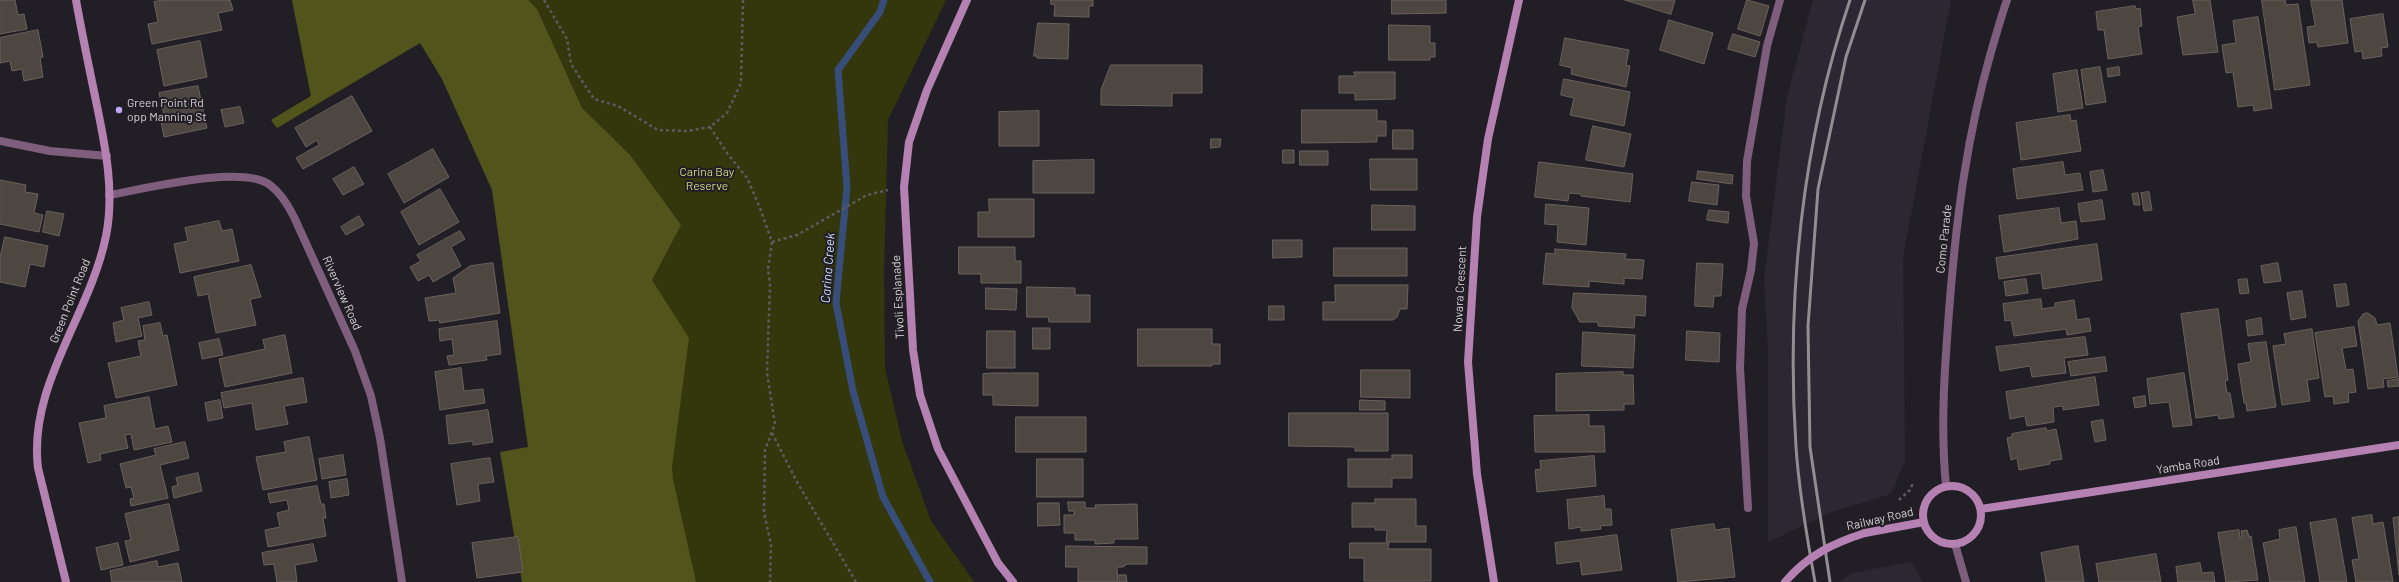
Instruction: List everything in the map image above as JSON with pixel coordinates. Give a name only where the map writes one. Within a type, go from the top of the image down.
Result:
[{"type":"street","name":"Green Point Road","points":[[66,582],[38,468],[36,435],[38,418],[52,375],[96,273],[106,235],[109,195],[107,156],[76,0]]},
{"type":"street","name":"Tivoli Esplanade","points":[[968,0],[927,90],[909,142],[904,187],[913,350],[920,395],[938,448],[998,563],[1013,582]]},
{"type":"street","name":"Novara Crescent","points":[[1494,582],[1477,474],[1468,362],[1477,217],[1488,139],[1519,0]]},
{"type":"street","points":[[1748,508],[1740,368],[1742,310],[1754,243],[1746,196],[1747,161],[1767,46],[1780,0]]},
{"type":"street","name":"Como Parade","points":[[1946,486],[1942,451],[1944,377],[1956,230],[1967,148],[1984,76],[2007,0]]},
{"type":"street","points":[[0,141],[50,152],[107,156]]},
{"type":"street","name":"Riverview Road","points":[[109,195],[230,175],[251,177],[270,184],[284,199],[294,217],[352,344],[371,396],[380,438],[402,582]]},
{"type":"street","name":"Yamba Road","points":[[1981,509],[2399,445]]},
{"type":"street","points":[[1946,486],[1964,488],[1978,500],[1981,509],[1979,528],[1973,536],[1955,544],[1939,541],[1927,530],[1924,522],[1925,504],[1937,490],[1946,486]]},
{"type":"street","name":"Railway Road","points":[[1785,582],[1816,554],[1838,542],[1865,533],[1924,522]]},
{"type":"street","points":[[1955,544],[1966,582]]},
{"type":"path","points":[[544,0],[567,39],[571,64],[594,99],[618,106],[658,130],[687,131],[710,127],[727,113],[741,83],[743,0]]},
{"type":"path","points":[[710,127],[726,153],[747,178],[772,242],[768,269],[770,284],[767,373],[775,424],[765,450],[764,513],[771,544],[770,582]]},
{"type":"path","points":[[772,242],[796,235],[834,216],[867,195],[904,187]]},
{"type":"path","points":[[772,433],[797,482],[856,582]]},
{"type":"path","points":[[1899,500],[1910,490],[1913,483]]},
{"type":"shaded area","points":[[1813,0],[1951,0],[1903,258],[1905,461],[1891,494],[1832,512],[1768,542],[1768,350],[1764,279],[1787,97]]},
{"type":"shaded area","points":[[1911,562],[1923,582],[1839,582],[1852,573]]},
{"type":"green space","name":"Carina Bay Reserve","points":[[292,0],[946,0],[888,120],[884,270],[885,368],[902,441],[931,521],[974,582],[604,582],[535,74],[419,42],[277,128],[271,120],[311,96]]},
{"type":"green space","points":[[292,0],[528,0],[537,9],[582,108],[630,155],[681,225],[652,280],[689,338],[672,467],[673,479],[696,582],[522,582],[500,452],[528,447],[492,190],[442,79],[420,43],[277,128],[271,120],[311,96]]},
{"type":"building","points":[[0,0],[15,0],[18,15],[24,14],[27,29],[0,34]]},
{"type":"building","points":[[163,0],[230,0],[233,10],[218,13],[222,30],[152,44],[148,24],[158,22],[154,2]]},
{"type":"building","points":[[1051,0],[1093,0],[1093,6],[1089,6],[1089,17],[1054,16],[1055,5],[1051,4]]},
{"type":"building","points":[[1392,0],[1446,0],[1446,13],[1392,14]]},
{"type":"building","points":[[1625,0],[1675,0],[1671,14]]},
{"type":"building","points":[[1747,0],[1769,6],[1760,36],[1738,29]]},
{"type":"building","points":[[2193,0],[2210,0],[2218,52],[2183,55],[2177,17],[2195,14]]},
{"type":"building","points":[[2262,0],[2285,0],[2286,5],[2298,4],[2310,85],[2275,90]]},
{"type":"building","points":[[2311,0],[2342,0],[2348,43],[2318,47],[2317,42],[2309,43],[2307,27],[2315,26]]},
{"type":"building","points":[[2135,6],[2136,9],[2140,8],[2142,26],[2138,27],[2142,54],[2108,59],[2104,30],[2098,30],[2096,12]]},
{"type":"building","points":[[2383,14],[2388,47],[2381,48],[2382,56],[2363,59],[2362,51],[2355,52],[2350,19]]},
{"type":"building","points":[[2258,17],[2272,108],[2254,111],[2253,105],[2238,107],[2233,72],[2226,73],[2222,45],[2236,43],[2233,21]]},
{"type":"building","points":[[1669,20],[1713,33],[1704,64],[1660,50]]},
{"type":"building","points":[[1038,23],[1069,24],[1068,59],[1037,58],[1037,56],[1034,56]]},
{"type":"building","points":[[1389,25],[1430,26],[1430,43],[1435,43],[1435,57],[1430,57],[1430,60],[1389,60]]},
{"type":"building","points":[[38,30],[43,57],[40,58],[43,77],[24,81],[22,69],[12,71],[10,61],[0,63],[0,38]]},
{"type":"building","points":[[1733,34],[1760,42],[1755,57],[1728,49]]},
{"type":"building","points":[[1565,38],[1629,50],[1626,65],[1630,66],[1626,87],[1571,74],[1572,68],[1560,65]]},
{"type":"building","points":[[200,41],[207,77],[164,86],[157,50]]},
{"type":"building","points":[[1111,65],[1202,65],[1202,93],[1172,93],[1172,106],[1101,105],[1101,90]]},
{"type":"building","points":[[2100,67],[2106,102],[2086,105],[2081,70]]},
{"type":"building","points":[[2119,67],[2120,75],[2108,77],[2107,69]]},
{"type":"building","points":[[2077,70],[2083,108],[2058,112],[2053,74]]},
{"type":"building","points":[[1354,72],[1395,72],[1395,99],[1355,100],[1355,93],[1339,93],[1339,76],[1355,76]]},
{"type":"building","points":[[1564,79],[1630,92],[1624,126],[1570,115],[1574,98],[1561,95]]},
{"type":"building","points":[[198,86],[207,128],[164,137],[160,116],[164,115],[159,93]]},
{"type":"building","points":[[352,96],[372,131],[303,169],[296,158],[319,145],[317,140],[306,147],[295,128]]},
{"type":"building","points":[[240,107],[244,123],[225,127],[221,110]]},
{"type":"building","points":[[1302,110],[1377,110],[1377,121],[1386,121],[1386,136],[1377,136],[1377,142],[1302,143]]},
{"type":"building","points":[[1039,111],[1039,146],[999,146],[999,112]]},
{"type":"building","points":[[2070,115],[2071,121],[2076,120],[2081,151],[2021,160],[2016,123]]},
{"type":"building","points":[[1593,126],[1631,134],[1624,167],[1586,160]]},
{"type":"building","points":[[1393,130],[1413,130],[1413,149],[1393,149]]},
{"type":"building","points":[[1211,139],[1221,139],[1220,147],[1211,148]]},
{"type":"building","points":[[433,149],[449,177],[404,203],[388,174]]},
{"type":"building","points":[[1283,150],[1294,150],[1294,163],[1283,163]]},
{"type":"building","points":[[1300,151],[1328,151],[1328,165],[1300,165]]},
{"type":"building","points":[[1370,159],[1417,159],[1417,190],[1371,190]]},
{"type":"building","points":[[1094,160],[1094,193],[1033,193],[1033,161]]},
{"type":"building","points":[[1539,162],[1633,174],[1630,202],[1581,196],[1581,194],[1569,193],[1568,201],[1535,197]]},
{"type":"building","points":[[2063,162],[2065,175],[2080,173],[2083,190],[2017,199],[2013,169]]},
{"type":"building","points":[[354,167],[364,184],[343,195],[333,179]]},
{"type":"building","points":[[2103,170],[2107,190],[2093,192],[2090,172]]},
{"type":"building","points":[[1698,171],[1733,175],[1732,184],[1697,179]]},
{"type":"building","points":[[0,180],[26,185],[25,192],[38,194],[34,213],[43,215],[39,232],[0,224]]},
{"type":"building","points":[[1692,182],[1719,185],[1717,205],[1689,201]]},
{"type":"building","points":[[440,189],[459,222],[419,245],[401,212]]},
{"type":"building","points":[[2149,192],[2152,210],[2144,211],[2141,193]]},
{"type":"building","points":[[2138,193],[2140,205],[2134,205],[2132,194]]},
{"type":"building","points":[[989,199],[1034,199],[1034,237],[978,237],[978,212],[989,212]]},
{"type":"building","points":[[2102,200],[2105,219],[2081,222],[2078,204]]},
{"type":"building","points":[[1546,204],[1589,208],[1586,245],[1557,242],[1558,225],[1545,224]]},
{"type":"building","points":[[1372,205],[1415,206],[1415,230],[1372,230]]},
{"type":"building","points":[[2059,208],[2061,223],[2076,221],[2078,239],[2004,252],[1999,216]]},
{"type":"building","points":[[1709,210],[1729,212],[1728,223],[1707,220]]},
{"type":"building","points":[[47,211],[64,214],[59,236],[43,232]]},
{"type":"building","points":[[359,216],[364,225],[346,235],[341,227]]},
{"type":"building","points":[[219,221],[222,231],[232,229],[239,261],[180,273],[174,244],[188,241],[185,228]]},
{"type":"building","points":[[460,231],[465,239],[451,247],[461,266],[433,282],[429,275],[418,281],[410,267],[421,261],[417,255]]},
{"type":"building","points":[[5,237],[48,246],[44,267],[30,264],[25,287],[0,282],[0,258]]},
{"type":"building","points":[[1273,240],[1302,240],[1302,257],[1273,258]]},
{"type":"building","points":[[2097,244],[2102,280],[2043,289],[2041,273],[1999,279],[1996,258]]},
{"type":"building","points":[[959,247],[1015,247],[1015,261],[1021,261],[1021,283],[981,283],[981,274],[959,274]]},
{"type":"building","points":[[1334,248],[1407,248],[1407,276],[1334,276]]},
{"type":"building","points":[[1555,249],[1626,254],[1625,259],[1644,260],[1642,279],[1624,278],[1624,284],[1589,281],[1589,287],[1543,284],[1546,253],[1555,254]]},
{"type":"building","points":[[493,263],[500,313],[440,323],[439,320],[429,321],[425,298],[456,293],[453,278],[470,266]]},
{"type":"building","points":[[1697,263],[1723,264],[1721,296],[1714,296],[1713,307],[1695,306]]},
{"type":"building","points":[[2278,263],[2281,281],[2264,283],[2261,266]]},
{"type":"building","points":[[251,265],[261,297],[250,299],[256,325],[216,333],[208,294],[198,296],[194,277]]},
{"type":"building","points":[[2026,279],[2028,293],[2006,296],[2004,282]]},
{"type":"building","points":[[2247,279],[2249,293],[2240,294],[2238,280]]},
{"type":"building","points":[[2346,284],[2349,305],[2337,307],[2334,285]]},
{"type":"building","points":[[1335,285],[1408,285],[1407,309],[1400,309],[1397,317],[1393,320],[1323,320],[1323,302],[1335,302]]},
{"type":"building","points":[[1027,287],[1075,288],[1075,295],[1090,295],[1090,322],[1049,322],[1048,317],[1027,317]]},
{"type":"building","points":[[986,288],[1017,289],[1016,310],[986,309]]},
{"type":"building","points":[[2302,291],[2306,317],[2291,320],[2287,293]]},
{"type":"building","points":[[1574,293],[1646,296],[1645,316],[1635,315],[1634,328],[1598,326],[1598,322],[1580,322],[1572,308]]},
{"type":"building","points":[[2041,299],[2042,309],[2055,307],[2055,303],[2074,300],[2077,320],[2089,318],[2091,331],[2067,335],[2066,329],[2014,336],[2011,320],[2005,321],[2003,304]]},
{"type":"building","points":[[149,302],[152,315],[138,318],[142,336],[116,342],[113,323],[124,320],[121,308]]},
{"type":"building","points":[[1269,306],[1284,306],[1284,320],[1269,320]]},
{"type":"building","points":[[2218,309],[2228,380],[2225,381],[2227,393],[2230,393],[2234,417],[2219,419],[2218,415],[2196,418],[2181,314]]},
{"type":"building","points":[[2368,313],[2375,318],[2377,325],[2390,323],[2398,377],[2383,379],[2384,387],[2368,389],[2358,321],[2363,314]]},
{"type":"building","points":[[2261,318],[2263,334],[2248,336],[2246,321]]},
{"type":"building","points":[[497,321],[501,354],[486,356],[487,360],[449,365],[447,356],[454,355],[452,339],[440,341],[439,329]]},
{"type":"building","points":[[160,323],[163,336],[167,335],[177,385],[116,398],[108,363],[141,356],[138,341],[145,340],[143,326]]},
{"type":"building","points":[[2354,327],[2357,346],[2342,348],[2346,370],[2353,369],[2356,392],[2348,393],[2349,402],[2334,404],[2333,396],[2325,397],[2315,333]]},
{"type":"building","points":[[1033,328],[1050,328],[1050,349],[1033,349]]},
{"type":"building","points":[[1138,329],[1212,329],[1212,344],[1220,344],[1220,364],[1212,364],[1212,366],[1138,366]]},
{"type":"building","points":[[2312,329],[2319,378],[2307,380],[2310,401],[2282,405],[2273,346],[2286,344],[2284,334]]},
{"type":"building","points":[[987,331],[1015,331],[1015,368],[987,368]]},
{"type":"building","points":[[1687,331],[1720,333],[1719,362],[1686,360]]},
{"type":"building","points":[[1583,332],[1635,335],[1633,368],[1582,366]]},
{"type":"building","points":[[285,335],[292,373],[225,387],[219,359],[265,349],[263,340]]},
{"type":"building","points":[[2085,337],[2088,355],[2064,358],[2066,373],[2032,377],[2030,366],[2000,371],[1996,347]]},
{"type":"building","points":[[219,339],[223,355],[202,359],[199,343]]},
{"type":"building","points":[[2266,342],[2276,407],[2247,411],[2246,403],[2244,403],[2238,364],[2251,362],[2248,344]]},
{"type":"building","points":[[2105,357],[2107,371],[2071,376],[2068,362]]},
{"type":"building","points":[[461,368],[464,391],[483,389],[485,403],[440,410],[435,372]]},
{"type":"building","points":[[1361,370],[1410,370],[1410,398],[1361,397]]},
{"type":"building","points":[[1623,372],[1623,375],[1633,375],[1634,404],[1624,404],[1624,410],[1556,411],[1556,374]]},
{"type":"building","points":[[1038,373],[1038,406],[993,405],[993,395],[983,395],[983,374]]},
{"type":"building","points":[[2184,373],[2192,425],[2173,427],[2169,402],[2150,404],[2147,379]]},
{"type":"building","points":[[2095,377],[2099,405],[2063,410],[2063,406],[2053,407],[2054,422],[2027,426],[2025,416],[2010,419],[2006,392]]},
{"type":"building","points":[[303,378],[307,402],[284,406],[288,424],[256,430],[252,403],[224,408],[221,393]]},
{"type":"building","points":[[2399,379],[2399,386],[2388,387],[2387,381]]},
{"type":"building","points":[[2145,396],[2146,406],[2135,408],[2133,398]]},
{"type":"building","points":[[149,397],[155,429],[168,426],[172,442],[134,450],[131,434],[125,435],[128,448],[100,454],[101,460],[88,463],[79,423],[106,418],[104,406]]},
{"type":"building","points":[[220,400],[223,418],[208,421],[205,403]]},
{"type":"building","points":[[1360,400],[1385,401],[1385,410],[1360,410]]},
{"type":"building","points":[[488,410],[493,442],[473,445],[473,441],[449,444],[446,416]]},
{"type":"building","points":[[1289,413],[1388,413],[1388,451],[1355,451],[1355,447],[1289,446]]},
{"type":"building","points":[[1589,415],[1589,426],[1604,426],[1605,452],[1535,452],[1534,416]]},
{"type":"building","points":[[1016,417],[1086,417],[1086,452],[1016,452]]},
{"type":"building","points":[[2103,420],[2106,440],[2095,442],[2091,422]]},
{"type":"building","points":[[2046,428],[2047,431],[2056,429],[2062,459],[2050,461],[2050,464],[2019,470],[2017,458],[2011,460],[2007,438],[2012,437],[2012,434]]},
{"type":"building","points":[[309,437],[317,480],[263,490],[256,457],[286,452],[284,442]]},
{"type":"building","points":[[185,442],[189,458],[160,465],[168,498],[131,506],[130,499],[134,498],[131,487],[126,488],[120,464],[156,455],[154,449]]},
{"type":"building","points":[[343,455],[346,475],[322,479],[319,459]]},
{"type":"building","points":[[1392,455],[1412,455],[1412,478],[1392,478],[1392,487],[1348,487],[1348,459],[1392,459]]},
{"type":"building","points":[[1594,456],[1596,486],[1537,492],[1535,470],[1541,469],[1540,461]]},
{"type":"building","points":[[490,458],[494,482],[478,484],[480,501],[457,505],[451,464]]},
{"type":"building","points":[[1037,459],[1083,459],[1083,497],[1037,497]]},
{"type":"building","points":[[198,473],[202,491],[174,498],[172,487],[178,485],[176,478]]},
{"type":"building","points":[[347,479],[349,495],[331,498],[329,482]]},
{"type":"building","points":[[317,486],[321,504],[324,504],[326,518],[323,518],[326,536],[268,547],[265,530],[280,527],[277,513],[289,510],[287,500],[270,503],[268,494]]},
{"type":"building","points":[[1604,496],[1605,509],[1611,509],[1612,525],[1600,526],[1601,529],[1581,531],[1581,527],[1569,529],[1567,500]]},
{"type":"building","points":[[1375,499],[1416,499],[1416,526],[1426,526],[1426,542],[1386,542],[1387,530],[1375,530],[1375,527],[1352,527],[1352,503],[1375,503]]},
{"type":"building","points":[[1068,502],[1085,502],[1085,508],[1096,508],[1095,505],[1137,504],[1138,539],[1114,539],[1114,543],[1095,544],[1095,540],[1075,540],[1075,533],[1064,533],[1064,515],[1074,515],[1074,511],[1069,511]]},
{"type":"building","points":[[1038,503],[1059,503],[1060,525],[1038,526]]},
{"type":"building","points":[[169,504],[179,550],[130,562],[125,541],[131,540],[125,514]]},
{"type":"building","points":[[2372,515],[2373,524],[2383,522],[2393,582],[2356,582],[2352,560],[2359,559],[2352,518]]},
{"type":"building","points":[[2399,517],[2399,575],[2393,518]]},
{"type":"building","points":[[2336,519],[2347,582],[2320,582],[2310,523]]},
{"type":"building","points":[[1714,524],[1715,530],[1729,528],[1735,577],[1678,582],[1671,530]]},
{"type":"building","points":[[2296,527],[2305,582],[2270,582],[2263,543],[2280,539],[2279,530]]},
{"type":"building","points":[[2239,530],[2240,538],[2242,538],[2241,531],[2247,530],[2249,537],[2251,536],[2258,580],[2226,582],[2218,533]]},
{"type":"building","points":[[1617,535],[1622,570],[1582,575],[1580,561],[1557,564],[1555,543]]},
{"type":"building","points":[[518,537],[523,572],[477,578],[472,543]]},
{"type":"building","points":[[118,543],[123,565],[101,570],[96,548]]},
{"type":"building","points":[[1350,543],[1389,543],[1388,549],[1431,549],[1431,581],[1364,581],[1364,558],[1350,558]]},
{"type":"building","points":[[313,544],[317,561],[295,565],[297,582],[277,582],[274,564],[264,565],[262,553]]},
{"type":"building","points":[[1066,546],[1147,547],[1147,564],[1127,564],[1123,567],[1117,567],[1118,582],[1078,582],[1078,567],[1066,567]]},
{"type":"building","points":[[2078,546],[2084,582],[2046,582],[2041,553]]},
{"type":"building","points":[[2156,554],[2161,582],[2099,582],[2096,564]]},
{"type":"building","points":[[157,561],[158,567],[178,563],[182,582],[112,582],[110,571]]},
{"type":"building","points":[[2200,563],[2202,573],[2213,572],[2215,582],[2178,582],[2176,567]]},
{"type":"building","points":[[1119,575],[1126,575],[1127,582],[1120,582]]},
{"type":"waterway","name":"Carina Creek","points":[[884,0],[880,12],[838,70],[847,187],[836,303],[853,391],[883,497],[930,582]]},
{"type":"railway","points":[[1815,582],[1806,532],[1797,464],[1793,391],[1793,334],[1796,278],[1801,221],[1809,165],[1833,54],[1850,0]]},
{"type":"railway","points":[[1830,582],[1810,447],[1808,326],[1818,189],[1846,57],[1865,0]]},
{"type":"place","name":"Green Point Rd opp Manning St","points":[[119,110]]}]
